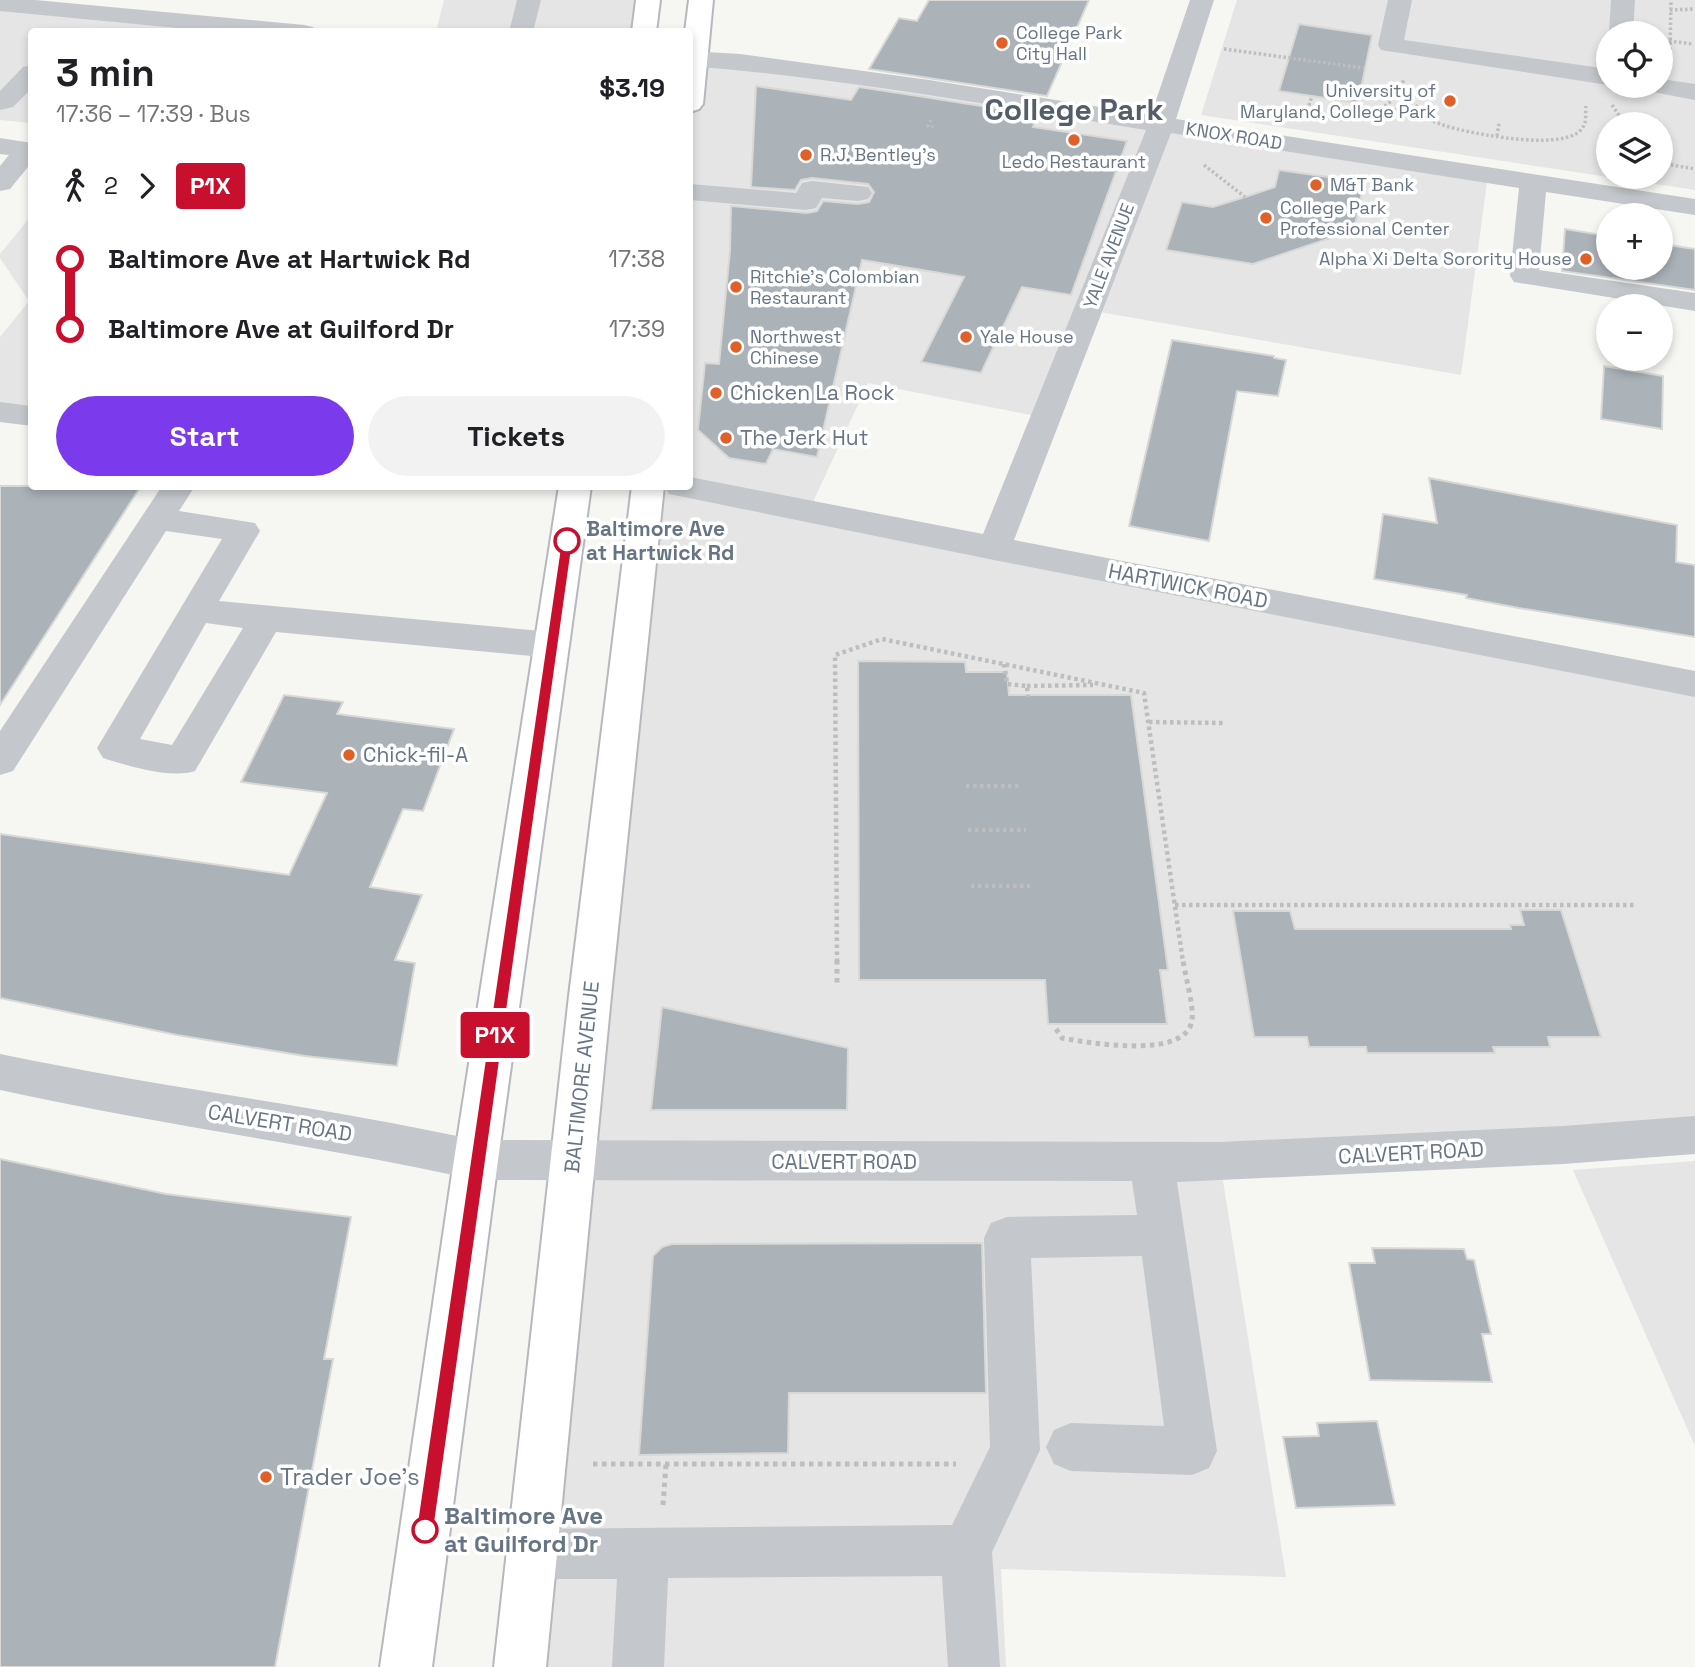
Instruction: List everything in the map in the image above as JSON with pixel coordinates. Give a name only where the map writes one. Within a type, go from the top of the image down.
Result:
[{"type":"main road","points":[[644,28],[648,0]]},
{"type":"main road","points":[[693,52],[701,0]]},
{"type":"main road","points":[[406,1667],[476,1160],[574,490]]},
{"type":"main road","name":"BALTIMORE AVENUE","points":[[520,1667],[648,490]]},
{"type":"street","points":[[522,28],[528,0]]},
{"type":"street","name":"YALE AVENUE","points":[[994,549],[1116,206],[1161,125],[1202,0]]},
{"type":"street","points":[[1400,0],[1390,45],[1596,86]]},
{"type":"street","points":[[1622,21],[1623,0]]},
{"type":"street","points":[[16,3],[86,11],[276,20],[295,28]]},
{"type":"street","points":[[71,28],[86,11]]},
{"type":"street","points":[[0,25],[34,28]]},
{"type":"street","name":"KNOX ROAD","points":[[693,58],[929,88],[1695,207]]},
{"type":"street","points":[[1673,81],[1695,92]]},
{"type":"street","points":[[0,146],[27,149],[0,183]]},
{"type":"street","points":[[1532,182],[1524,276],[1695,302]]},
{"type":"street","points":[[693,192],[806,202],[812,189],[858,193]]},
{"type":"street","points":[[0,412],[28,416]]},
{"type":"street","name":"HARTWICK ROAD","points":[[693,489],[1695,684]]},
{"type":"street","points":[[0,761],[176,490]]},
{"type":"street","points":[[158,519],[243,531],[116,748],[182,761],[266,619]]},
{"type":"street","points":[[197,610],[266,619],[552,645]]},
{"type":"street","name":"CALVERT ROAD","points":[[0,1072],[111,1096],[375,1138],[476,1160],[1234,1161],[1563,1146],[1695,1135]]},
{"type":"street","points":[[1071,1447],[1192,1451],[1152,1161]]},
{"type":"street","points":[[974,1667],[966,1550],[1015,1450],[1007,1238],[1163,1235]]},
{"type":"street","points":[[533,1554],[966,1550]]},
{"type":"street","points":[[638,1667],[645,1553]]},
{"type":"path","points":[[1670,21],[1671,0]]},
{"type":"path","points":[[1670,10],[1695,9]]},
{"type":"path","points":[[1673,42],[1693,44]]},
{"type":"path","points":[[1301,67],[1302,60]]},
{"type":"path","points":[[1385,109],[1401,91],[1405,74]]},
{"type":"path","points":[[1401,91],[1423,113]]},
{"type":"path","points":[[1312,96],[1305,118],[1314,117]]},
{"type":"path","points":[[1348,119],[1385,109],[1423,113],[1457,129],[1547,141],[1573,136],[1583,128],[1587,99]]},
{"type":"path","points":[[1496,145],[1499,123]]},
{"type":"path","points":[[1196,159],[1245,197]]},
{"type":"path","points":[[1673,165],[1695,169]]},
{"type":"path","points":[[836,985],[835,654],[883,639],[1144,693],[1192,1021],[1182,1036],[1163,1045],[1087,1043],[1062,1038],[1056,1029]]},
{"type":"path","points":[[1004,664],[1007,684],[1104,684]]},
{"type":"path","points":[[1027,685],[1028,697]]},
{"type":"path","points":[[1149,722],[1224,723]]},
{"type":"path","points":[[966,786],[1022,786]]},
{"type":"path","points":[[968,830],[1026,831]]},
{"type":"path","points":[[971,886],[1030,886]]},
{"type":"path","points":[[1175,905],[1637,905]]},
{"type":"path","points":[[593,1464],[1007,1466]]},
{"type":"shaded area","points":[[444,0],[648,0],[644,28],[437,28]]},
{"type":"shaded area","name":"University of Maryland, College Park","points":[[1237,0],[1695,0],[1695,190],[1673,187],[1673,112],[1596,112],[1596,175],[1201,115]]},
{"type":"shaded area","points":[[0,4],[270,28],[28,28],[28,123],[0,120]]},
{"type":"shaded area","points":[[694,58],[1488,175],[1461,375],[1088,310],[1046,418],[868,383],[808,513],[1695,684],[1695,1135],[1220,1162],[1286,1577],[1001,1569],[1006,1667],[520,1667],[648,490],[693,490]]},
{"type":"shaded area","points":[[28,220],[28,300],[0,258],[0,254]]},
{"type":"shaded area","points":[[28,302],[28,416],[0,412],[0,337]]},
{"type":"shaded area","points":[[1695,1161],[1695,1446],[1573,1170]]},
{"type":"building","name":"College Park City Hall","points":[[929,0],[1089,0],[1047,96],[869,69],[899,18],[917,21]]},
{"type":"building","points":[[1299,24],[1372,35],[1358,103],[1279,91]]},
{"type":"building","points":[[756,86],[851,100],[859,87],[1038,115],[1033,127],[1127,141],[1071,295],[1022,287],[981,373],[921,362],[964,277],[862,260],[817,457],[773,449],[766,464],[729,458],[698,430],[705,363],[719,364],[730,250],[731,206],[807,213],[817,211],[823,201],[858,204],[869,202],[874,192],[868,184],[812,178],[801,180],[795,190],[751,187]]},
{"type":"building","name":"College Park Professional Center","points":[[1279,170],[1364,182],[1354,230],[1253,264],[1166,250],[1182,202],[1213,207],[1245,197],[1275,187]]},
{"type":"building","points":[[1565,229],[1596,234],[1596,276],[1562,271]]},
{"type":"building","points":[[1673,246],[1695,249],[1695,290],[1625,280],[1673,280]]},
{"type":"building","points":[[1172,340],[1286,360],[1278,396],[1237,391],[1209,541],[1129,526]]},
{"type":"building","points":[[1604,371],[1634,371],[1663,376],[1662,429],[1601,419]]},
{"type":"building","points":[[1429,478],[1677,525],[1676,562],[1695,565],[1695,637],[1519,608],[1466,598],[1467,595],[1374,579],[1383,514],[1437,523]]},
{"type":"building","points":[[0,486],[28,486],[28,490],[138,490],[0,705]]},
{"type":"building","points":[[858,661],[965,662],[966,672],[1007,672],[1009,695],[1131,695],[1168,970],[1160,970],[1167,1024],[1048,1024],[1045,980],[859,980]]},
{"type":"building","points":[[284,695],[343,702],[337,714],[454,729],[423,811],[403,809],[370,887],[422,895],[395,960],[415,963],[397,1066],[305,1056],[177,1035],[0,998],[0,834],[289,875],[327,793],[241,782]]},
{"type":"building","points":[[1520,910],[1561,910],[1601,1037],[1548,1037],[1550,1047],[1493,1047],[1495,1053],[1367,1053],[1366,1047],[1309,1047],[1307,1037],[1254,1037],[1233,911],[1290,911],[1295,929],[1511,929],[1510,925],[1524,925]]},
{"type":"building","points":[[662,1007],[848,1048],[847,1110],[651,1110]]},
{"type":"building","points":[[0,1159],[166,1194],[351,1217],[324,1359],[333,1359],[275,1667],[0,1667]]},
{"type":"building","points":[[982,1243],[986,1393],[789,1393],[788,1453],[639,1455],[653,1256],[662,1247],[672,1244]]},
{"type":"building","points":[[1372,1248],[1464,1249],[1467,1259],[1474,1260],[1491,1334],[1482,1334],[1492,1382],[1370,1380],[1349,1263],[1375,1263]]},
{"type":"building","points":[[1377,1421],[1395,1505],[1296,1508],[1283,1437],[1319,1436],[1317,1423]]},
{"type":"bus line","name":"P1X","points":[[425,1530],[567,541]]},
{"type":"place","name":"College Park City Hall","points":[[1002,43]]},
{"type":"place","name":"University of Maryland, College Park","points":[[1450,101]]},
{"type":"place","name":"Ledo Restaurant","points":[[1074,140]]},
{"type":"place","name":"R.J. Bentley's","points":[[806,155]]},
{"type":"place","name":"M&T Bank","points":[[1316,185]]},
{"type":"place","name":"College Park Professional Center","points":[[1266,218]]},
{"type":"place","name":"Alpha Xi Delta Sorority House","points":[[1586,259]]},
{"type":"place","name":"Ritchie's Colombian Restaurant","points":[[736,287]]},
{"type":"place","name":"Yale House","points":[[966,337]]},
{"type":"place","name":"Northwest Chinese","points":[[736,347]]},
{"type":"place","name":"Chicken La Rock","points":[[716,393]]},
{"type":"place","name":"The Jerk Hut","points":[[726,438]]},
{"type":"place","name":"Baltimore Ave at Hartwick Rd","points":[[567,541]]},
{"type":"place","name":"Chick-fil-A","points":[[349,755]]},
{"type":"place","name":"Trader Joe's","points":[[266,1477]]},
{"type":"place","name":"Baltimore Ave at Guilford Dr","points":[[425,1530]]},
{"type":"district","name":"College Park","points":[[1074,110]]}]
